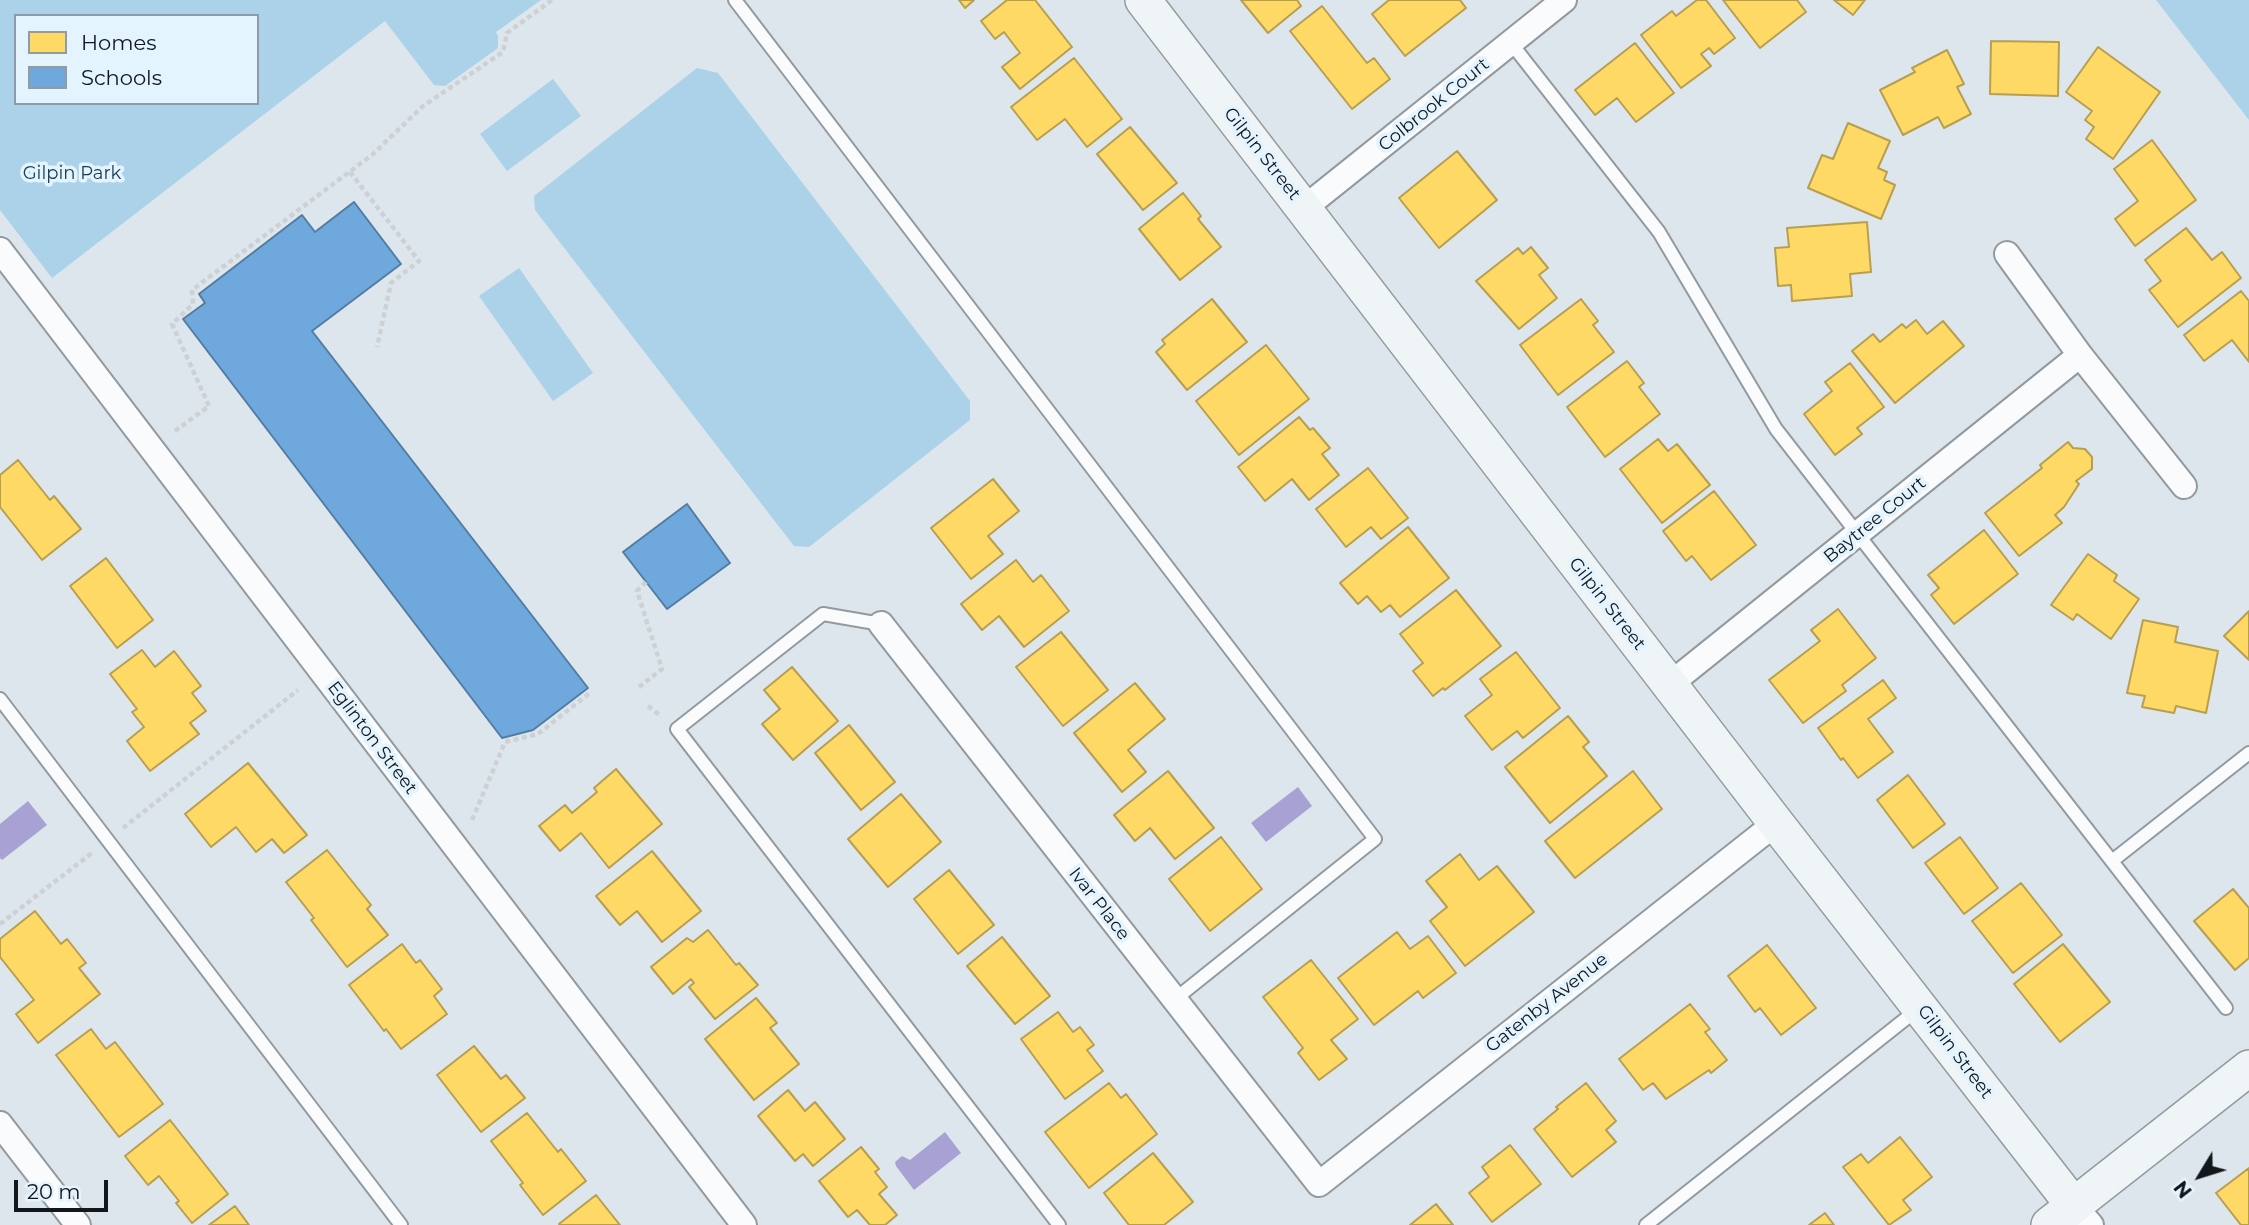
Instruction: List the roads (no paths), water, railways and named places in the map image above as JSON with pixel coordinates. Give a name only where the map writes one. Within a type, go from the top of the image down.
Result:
[{"type":"street","name":"Gilpin Street","points":[[1143,0],[1776,823],[1921,1007],[2043,1168],[2072,1219]]},
{"type":"street","name":"Colbrook Court","points":[[1303,209],[1564,0]]},
{"type":"street","name":"Eglinton Street","points":[[0,250],[744,1225]]},
{"type":"street","points":[[2007,254],[2080,355],[2184,486]]},
{"type":"street","name":"Baytree Court","points":[[1670,685],[2080,355]]},
{"type":"street","name":"Ivar Place","points":[[881,624],[1319,1184]]},
{"type":"street","name":"Gatenby Avenue","points":[[1319,1184],[1776,823]]},
{"type":"street","points":[[2072,1219],[2249,1068]]},
{"type":"street","points":[[0,1124],[78,1225]]},
{"type":"lane","points":[[734,0],[1375,839],[1174,1000]]},
{"type":"lane","points":[[1511,43],[1659,232],[1776,429],[2226,1008]]},
{"type":"lane","points":[[881,624],[822,614],[677,729],[1059,1225]]},
{"type":"lane","points":[[0,699],[401,1225]]},
{"type":"lane","points":[[2112,861],[2249,753]]},
{"type":"lane","points":[[1646,1225],[1921,1007]]},
{"type":"park label","name":"Gilpin Park","points":[[72,174]]}]
